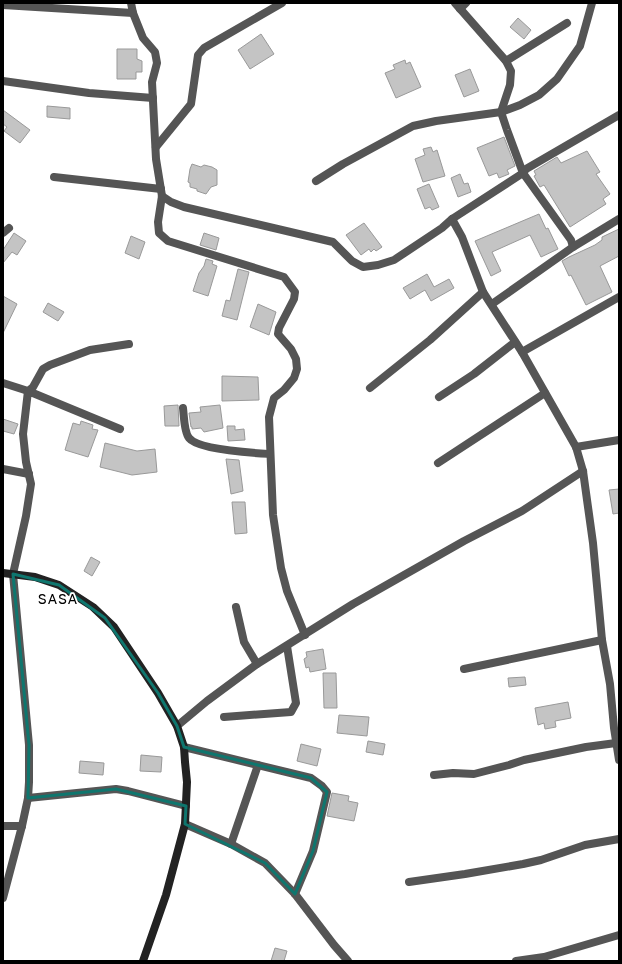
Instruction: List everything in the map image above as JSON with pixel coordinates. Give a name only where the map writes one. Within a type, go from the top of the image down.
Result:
[{"type":"street","points":[[131,3],[133,13],[143,38],[155,52],[157,62],[152,82],[156,159],[162,192],[158,222],[159,233],[168,241],[284,277],[290,283],[295,292],[294,299],[279,328],[278,334],[291,349],[296,358],[297,369],[294,378],[284,390],[274,398],[269,417],[270,454],[273,515],[281,568],[287,591],[305,635]]},
{"type":"street","points":[[156,147],[191,104],[198,56],[204,48],[281,3]]},
{"type":"street","points":[[466,3],[457,6],[506,61],[511,71],[510,85],[501,112],[523,173],[571,240],[573,247]]},
{"type":"street","points":[[316,182],[343,164],[413,126],[436,120],[501,112],[520,105],[539,95],[557,79],[580,46],[592,3]]},
{"type":"street","points":[[3,4],[133,13]]},
{"type":"street","points":[[506,61],[567,23]]},
{"type":"street","points":[[3,81],[89,93],[153,98]]},
{"type":"street","points":[[54,177],[162,192],[171,202],[184,207],[333,242],[352,261],[362,267],[378,265],[394,260],[442,228],[452,219],[526,170],[619,115]]},
{"type":"street","points":[[452,219],[462,236],[484,292],[522,352],[572,437],[576,447],[583,471],[596,562],[602,640],[610,684],[612,714],[618,743],[619,760]]},
{"type":"street","points":[[492,304],[573,247],[619,219]]},
{"type":"street","points":[[370,388],[430,340],[484,292]]},
{"type":"street","points":[[522,352],[619,297]]},
{"type":"street","points":[[439,397],[474,374],[515,342]]},
{"type":"street","points":[[3,898],[7,870],[22,826],[28,798],[29,745],[13,574],[26,516],[31,484],[26,462],[23,434],[28,391],[33,387],[43,369],[50,365],[90,350],[129,344]]},
{"type":"street","points":[[3,383],[28,391],[120,429]]},
{"type":"street","points":[[438,463],[545,393]]},
{"type":"street","points":[[183,408],[184,422],[189,438],[197,444],[224,450],[270,454]]},
{"type":"street","points":[[576,447],[619,440]]},
{"type":"street","points":[[3,469],[29,474]]},
{"type":"street","points":[[177,726],[207,701],[257,664],[352,604],[464,541],[522,511],[583,471]]},
{"type":"street","points":[[3,574],[35,577],[60,584],[93,606],[114,627],[158,693],[177,726],[184,747],[187,782],[185,824],[166,895],[143,961]]},
{"type":"street","points":[[236,607],[244,642],[257,664]]},
{"type":"street","points":[[464,669],[602,640]]},
{"type":"street","points":[[224,717],[291,712],[296,704],[287,646]]},
{"type":"street","points":[[434,775],[453,773],[474,774],[524,760],[586,747],[618,743]]},
{"type":"street","points":[[184,747],[312,778],[327,792],[313,851],[295,894]]},
{"type":"street","points":[[231,844],[258,765]]},
{"type":"street","points":[[28,798],[116,789],[186,806]]},
{"type":"street","points":[[185,824],[231,844],[265,864],[295,894],[348,961]]},
{"type":"street","points":[[3,826],[22,826]]},
{"type":"street","points":[[409,882],[524,864],[541,860],[585,845],[619,839]]},
{"type":"street","points":[[516,961],[545,959],[619,935]]},
{"type":"highlighted area","points":[[13,574],[59,585],[105,618],[158,693],[177,726],[184,747],[311,778],[327,792],[313,851],[295,894],[265,863],[185,824],[186,806],[116,789],[28,798],[29,745]]},
{"type":"building","points":[[518,18],[531,30],[524,39],[510,27]]},
{"type":"building","points":[[261,34],[274,54],[250,69],[238,50]]},
{"type":"building","points":[[117,49],[137,49],[137,59],[142,61],[142,72],[136,72],[136,79],[117,79]]},
{"type":"building","points":[[405,60],[406,64],[410,62],[421,87],[396,98],[385,73],[395,69],[393,65]]},
{"type":"building","points":[[470,69],[479,91],[464,97],[455,75]]},
{"type":"building","points":[[47,106],[70,108],[70,119],[47,117]]},
{"type":"building","points":[[3,110],[30,130],[20,143],[4,131],[7,127],[3,124]]},
{"type":"building","points":[[504,137],[515,166],[507,170],[509,174],[499,178],[497,173],[489,176],[477,148]]},
{"type":"building","points":[[431,147],[433,152],[437,150],[445,176],[423,182],[415,159],[425,155],[423,149]]},
{"type":"building","points":[[587,151],[600,172],[596,174],[610,194],[603,199],[606,204],[570,227],[544,185],[540,187],[534,176],[536,175],[534,171],[557,157],[561,163]]},
{"type":"building","points":[[192,164],[201,167],[204,165],[217,170],[217,185],[211,187],[206,194],[190,187],[190,183],[188,182]]},
{"type":"building","points":[[460,174],[464,184],[468,183],[471,192],[458,197],[451,178]]},
{"type":"building","points":[[429,184],[439,207],[432,210],[430,207],[425,209],[417,189]]},
{"type":"building","points":[[539,214],[546,229],[548,228],[558,249],[541,257],[530,235],[492,252],[501,271],[491,276],[475,241]]},
{"type":"building","points":[[364,223],[382,247],[376,251],[374,249],[371,252],[369,249],[361,255],[346,235]]},
{"type":"building","points":[[619,229],[619,256],[600,266],[612,292],[586,305],[562,261],[595,245],[602,240],[602,237]]},
{"type":"building","points":[[14,233],[26,241],[17,255],[12,252],[3,263],[3,250]]},
{"type":"building","points":[[204,233],[219,238],[216,250],[200,245]]},
{"type":"building","points":[[131,236],[145,242],[139,259],[125,253]]},
{"type":"building","points":[[206,259],[213,261],[212,264],[217,266],[208,296],[193,291],[199,273],[204,266]]},
{"type":"building","points":[[238,269],[249,272],[237,320],[222,316],[226,300],[230,301]]},
{"type":"building","points":[[427,274],[434,287],[449,279],[454,288],[431,301],[425,290],[410,299],[403,288]]},
{"type":"building","points":[[3,296],[17,304],[3,333]]},
{"type":"building","points":[[48,303],[64,312],[58,321],[43,312]]},
{"type":"building","points":[[258,304],[276,312],[269,335],[250,327]]},
{"type":"building","points":[[222,376],[258,377],[259,400],[222,401]]},
{"type":"building","points":[[178,405],[179,426],[165,426],[164,406]]},
{"type":"building","points":[[220,405],[223,428],[204,432],[201,428],[192,429],[189,413],[201,412],[200,407]]},
{"type":"building","points":[[3,419],[18,424],[14,434],[3,431]]},
{"type":"building","points":[[81,421],[93,425],[92,429],[98,430],[88,457],[65,450],[73,423],[80,425]]},
{"type":"building","points":[[227,426],[235,426],[235,430],[244,429],[245,440],[228,441]]},
{"type":"building","points":[[105,443],[137,451],[155,449],[157,472],[132,475],[100,467]]},
{"type":"building","points":[[226,459],[239,460],[243,491],[231,494]]},
{"type":"building","points":[[619,489],[619,513],[613,514],[609,490]]},
{"type":"building","points":[[232,502],[245,502],[247,533],[235,534]]},
{"type":"building","points":[[91,557],[100,562],[92,576],[84,571]]},
{"type":"building","points":[[323,649],[326,669],[310,672],[309,667],[306,668],[304,659],[307,657],[306,652]]},
{"type":"building","points":[[323,673],[336,673],[337,708],[324,708]]},
{"type":"building","points":[[525,677],[526,685],[509,687],[508,678]]},
{"type":"building","points":[[568,702],[571,718],[555,721],[556,727],[545,729],[544,723],[538,725],[535,708]]},
{"type":"building","points":[[339,715],[369,717],[367,736],[337,733]]},
{"type":"building","points":[[368,741],[385,744],[383,755],[366,752]]},
{"type":"building","points":[[301,744],[321,749],[317,766],[297,761]]},
{"type":"building","points":[[141,755],[162,757],[161,772],[140,771]]},
{"type":"building","points":[[80,761],[104,763],[103,775],[79,773]]},
{"type":"building","points":[[332,793],[349,796],[348,801],[358,803],[354,821],[327,816]]},
{"type":"building","points":[[275,948],[287,951],[284,961],[271,961]]},
{"type":"district","name":"SASA","points":[[58,599]]}]
